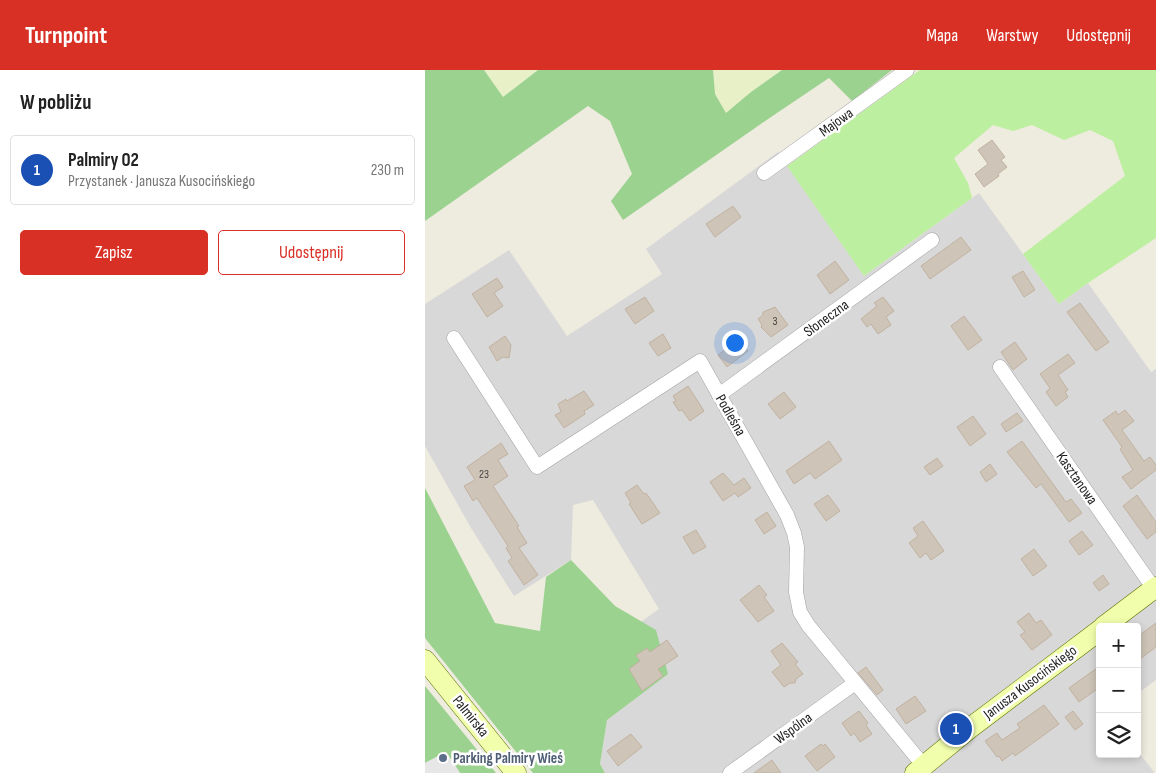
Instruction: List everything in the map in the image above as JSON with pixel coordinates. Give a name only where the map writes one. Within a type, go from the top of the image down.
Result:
[{"type":"street","name":"Majowa","points":[[764,173],[907,70]]},
{"type":"street","name":"Słoneczna","points":[[719,395],[932,240]]},
{"type":"street","name":"Podleśna","points":[[453,338],[537,467],[700,361],[791,524],[797,547],[796,592],[800,612],[808,625],[926,768]]},
{"type":"street","name":"Kasztanowa","points":[[999,367],[1155,588]]},
{"type":"street","points":[[1108,623],[1155,588]]},
{"type":"street","name":"Janusza Kusocińskiego","points":[[926,768],[1096,633]]},
{"type":"street","name":"Palmirska","points":[[425,660],[516,773]]},
{"type":"street","name":"Wspólna","points":[[730,773],[855,683]]},
{"type":"shaded area","points":[[778,152],[864,276],[979,193],[1059,304],[1088,283],[1151,372],[1156,369],[1156,680],[1141,691],[1141,623],[1096,623],[1096,758],[1141,758],[1141,755],[1153,773],[605,773],[600,764],[607,720],[594,655],[659,609],[593,500],[573,505],[571,560],[514,596],[471,528],[425,446],[425,304],[509,250],[567,336],[662,274],[646,249]]},
{"type":"shaded area","name":"Parking Palmiry Wieś","points":[[446,752],[460,773],[425,773],[425,763]]},
{"type":"green space","points":[[425,70],[484,70],[503,97],[538,70],[713,70],[715,94],[726,113],[782,70],[892,70],[852,101],[829,78],[623,220],[611,201],[632,174],[610,121],[588,106],[425,221]]},
{"type":"green space","points":[[484,70],[538,70],[503,97]]},
{"type":"green space","points":[[713,70],[782,70],[726,113],[715,94]]},
{"type":"green space","points":[[920,70],[1156,70],[1156,238],[1059,304],[1023,254],[1125,176],[1113,141],[1090,130],[1064,140],[1032,125],[1013,131],[993,125],[954,158],[968,183],[972,198],[864,276],[787,166]]},
{"type":"green space","points":[[425,488],[495,623],[540,631],[546,577],[571,560],[615,606],[656,630],[668,674],[607,720],[600,764],[605,773],[533,773],[425,638]]},
{"type":"green space","points":[[425,686],[496,773],[460,773],[446,752],[425,763]]},
{"type":"building","points":[[992,140],[1005,157],[1001,160],[1007,167],[998,174],[999,176],[984,187],[975,174],[988,164],[978,150]]},
{"type":"building","points":[[733,206],[741,217],[715,237],[706,224]]},
{"type":"building","points":[[961,237],[971,250],[930,279],[921,266]]},
{"type":"building","points":[[835,261],[849,280],[830,294],[817,275]]},
{"type":"building","points":[[1023,271],[1035,290],[1024,297],[1012,277]]},
{"type":"building","points":[[497,278],[503,287],[494,293],[503,306],[487,317],[472,294]]},
{"type":"building","points":[[645,297],[654,311],[635,324],[625,309]]},
{"type":"building","points":[[883,297],[894,311],[886,317],[891,325],[878,334],[871,324],[867,327],[861,319],[877,306],[874,303]]},
{"type":"building","points":[[1080,303],[1109,342],[1096,351],[1067,312]]},
{"type":"building","points":[[775,307],[788,325],[771,337],[761,327],[762,325],[758,319],[763,315],[763,312]]},
{"type":"building","points":[[964,316],[982,340],[968,350],[951,326]]},
{"type":"building","points":[[663,334],[671,348],[658,356],[649,343]]},
{"type":"building","points":[[736,334],[748,351],[727,367],[718,355],[730,346],[727,341]]},
{"type":"building","points":[[505,336],[511,345],[509,358],[503,357],[497,361],[489,347]]},
{"type":"building","points":[[1015,342],[1027,359],[1013,370],[1001,352]]},
{"type":"building","points":[[1068,354],[1075,363],[1058,375],[1068,390],[1065,392],[1068,397],[1056,406],[1046,392],[1050,388],[1040,374]]},
{"type":"building","points":[[688,386],[704,411],[690,421],[682,410],[679,411],[673,402],[676,401],[673,396]]},
{"type":"building","points":[[584,391],[594,405],[584,411],[585,414],[564,428],[555,415],[561,412],[558,404]]},
{"type":"building","points":[[784,392],[796,407],[780,419],[768,404]]},
{"type":"building","points":[[1125,410],[1134,421],[1122,430],[1144,461],[1150,457],[1156,465],[1156,470],[1131,489],[1122,477],[1133,470],[1120,449],[1122,447],[1103,420],[1116,411],[1118,415]]},
{"type":"building","points":[[1017,413],[1023,421],[1006,432],[1001,424]]},
{"type":"building","points":[[973,416],[986,434],[970,446],[957,427]]},
{"type":"building","points":[[829,441],[842,460],[815,479],[810,473],[794,484],[786,471]]},
{"type":"building","points":[[1022,441],[1066,502],[1071,499],[1082,513],[1069,522],[1041,484],[1036,488],[1007,452]]},
{"type":"building","points":[[501,443],[508,454],[498,460],[508,476],[493,486],[519,526],[517,527],[527,543],[519,548],[538,575],[524,585],[508,561],[512,558],[506,548],[508,546],[477,498],[473,501],[464,486],[475,480],[467,467]]},
{"type":"building","points":[[937,458],[943,466],[930,475],[924,467]]},
{"type":"building","points":[[990,464],[997,474],[986,482],[980,472]]},
{"type":"building","points":[[723,473],[734,485],[744,478],[751,488],[738,497],[735,493],[723,501],[710,482]]},
{"type":"building","points":[[637,485],[644,494],[646,493],[660,513],[642,524],[629,504],[631,503],[625,493]]},
{"type":"building","points":[[828,495],[840,511],[826,521],[814,504]]},
{"type":"building","points":[[1137,495],[1156,522],[1156,532],[1147,539],[1123,506]]},
{"type":"building","points":[[767,512],[776,526],[764,534],[755,520]]},
{"type":"building","points":[[923,521],[944,551],[931,560],[926,553],[920,558],[909,543],[918,536],[913,528]]},
{"type":"building","points":[[696,530],[706,547],[693,554],[683,537]]},
{"type":"building","points":[[1082,531],[1093,545],[1079,555],[1069,541]]},
{"type":"building","points":[[1034,549],[1047,566],[1033,576],[1021,559]]},
{"type":"building","points":[[1103,575],[1109,584],[1099,591],[1093,583]]},
{"type":"building","points":[[759,585],[767,595],[764,597],[774,611],[758,622],[740,600]]},
{"type":"building","points":[[1029,613],[1036,623],[1041,620],[1052,635],[1032,650],[1020,635],[1025,632],[1017,622]]},
{"type":"building","points":[[1156,623],[1156,647],[1141,658],[1141,634]]},
{"type":"building","points":[[667,640],[678,656],[658,669],[663,676],[642,691],[629,669],[640,661],[636,655],[647,648],[650,652]]},
{"type":"building","points":[[782,643],[798,662],[795,664],[803,674],[796,679],[795,683],[790,683],[784,687],[772,672],[781,665],[771,651]]},
{"type":"building","points":[[866,667],[883,690],[877,695],[858,673]]},
{"type":"building","points":[[1096,669],[1096,690],[1079,702],[1069,688]]},
{"type":"building","points":[[915,696],[926,711],[906,724],[896,709]]},
{"type":"building","points":[[1044,705],[1059,724],[1015,756],[1013,753],[1002,761],[999,756],[997,757],[985,741],[997,733],[1002,740],[1020,728],[1017,724]]},
{"type":"building","points":[[859,711],[868,723],[866,725],[872,734],[860,742],[854,733],[851,736],[842,723]]},
{"type":"building","points":[[1073,711],[1083,724],[1075,730],[1065,717]]},
{"type":"building","points":[[631,734],[642,747],[618,766],[607,751]]},
{"type":"building","points":[[821,744],[823,746],[825,744],[835,757],[817,771],[805,756]]},
{"type":"building","points":[[772,760],[781,773],[754,773]]},
{"type":"place","name":"Palmiry 02","points":[[956,729]]},
{"type":"place","name":"Parking Palmiry Wieś","points":[[443,758]]}]
